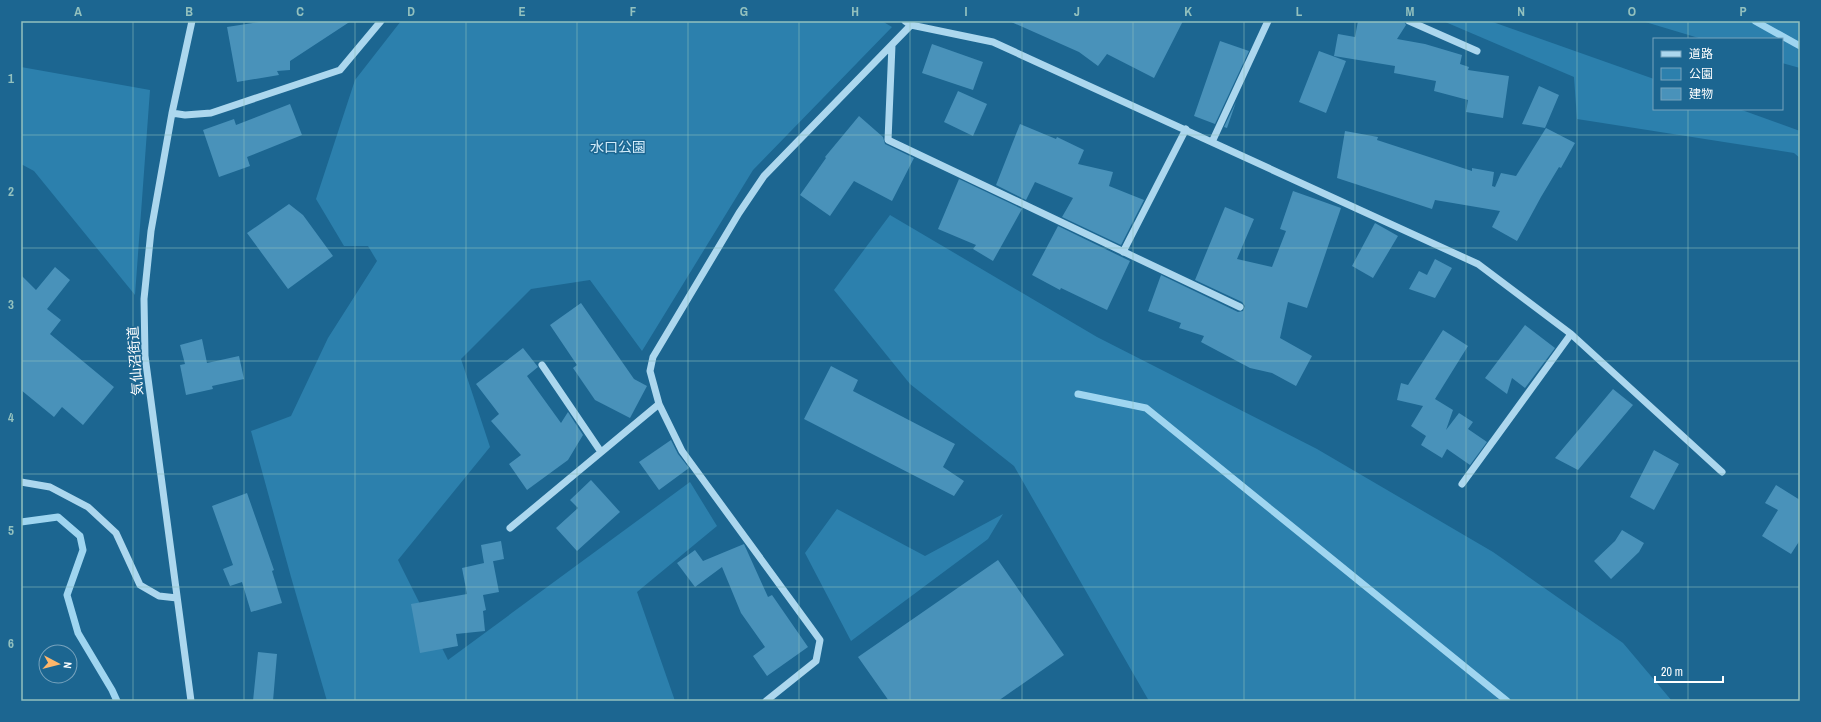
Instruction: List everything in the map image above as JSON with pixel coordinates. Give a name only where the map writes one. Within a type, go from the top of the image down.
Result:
[{"type":"street","name":"気仙沼街道","points":[[191,701],[145,356],[144,299],[151,231],[172,114],[192,21]]},
{"type":"street","points":[[172,114],[185,115],[210,113],[340,70],[381,21]]},
{"type":"street","points":[[1212,142],[1268,21]]},
{"type":"street","points":[[1409,21],[1477,51]]},
{"type":"street","points":[[766,701],[816,661],[820,640],[682,451],[659,404],[650,371],[653,357],[739,213],[764,176],[892,45],[908,23],[993,42],[1478,264],[1570,334],[1722,472]]},
{"type":"street","points":[[892,45],[888,140],[1240,307]]},
{"type":"street","points":[[1123,252],[1186,130]]},
{"type":"street","points":[[1462,484],[1570,334]]},
{"type":"street","points":[[542,365],[601,452]]},
{"type":"street","points":[[510,528],[659,404]]},
{"type":"street","points":[[21,482],[50,487],[88,507],[116,533],[140,585],[159,596],[177,598]]},
{"type":"green space","name":"水口公園","points":[[401,21],[882,21],[892,27],[753,170],[642,351],[590,280],[531,289],[461,359],[490,447],[398,560],[448,660],[690,482],[717,526],[637,592],[675,701],[327,701],[251,431],[291,416],[328,338],[377,261],[368,246],[344,246],[316,199],[355,80]]},
{"type":"green space","points":[[1443,21],[1490,21],[1653,79],[1653,110],[1742,110],[1800,131],[1800,158],[1794,153],[1577,119],[1574,77]]},
{"type":"green space","points":[[1642,21],[1800,21],[1800,68],[1783,63],[1783,38],[1699,38]]},
{"type":"green space","points":[[21,67],[150,90],[135,295],[34,171],[21,164]]},
{"type":"green space","points":[[890,215],[1097,337],[1317,449],[1493,552],[1623,643],[1672,701],[1149,701],[1014,466],[910,384],[834,290]]},
{"type":"green space","points":[[837,509],[925,556],[1003,514],[988,539],[851,641],[805,553]]},
{"type":"building","points":[[266,21],[351,21],[290,61],[290,70],[277,71],[279,75],[237,82],[227,27]]},
{"type":"building","points":[[1009,21],[1183,21],[1154,78],[1107,54],[1098,66],[1079,52]]},
{"type":"building","points":[[1358,21],[1404,21],[1406,25],[1397,39],[1425,44],[1462,55],[1460,64],[1469,67],[1468,70],[1509,76],[1503,118],[1466,112],[1468,100],[1434,91],[1436,81],[1394,73],[1395,66],[1334,56],[1338,34],[1355,37]]},
{"type":"building","points":[[1220,41],[1249,51],[1215,124],[1194,116]]},
{"type":"building","points":[[932,44],[983,62],[973,90],[922,73]]},
{"type":"building","points":[[1319,51],[1346,61],[1326,113],[1299,102]]},
{"type":"building","points":[[1539,86],[1559,95],[1545,128],[1522,124]]},
{"type":"building","points":[[958,91],[987,104],[973,136],[944,122]]},
{"type":"building","points":[[1236,102],[1227,128],[1224,127]]},
{"type":"building","points":[[290,104],[302,135],[247,157],[250,166],[219,177],[203,130],[234,119],[236,125]]},
{"type":"building","points":[[859,116],[883,137],[885,144],[914,158],[892,201],[854,181],[830,216],[800,195],[826,158],[825,157]]},
{"type":"building","points":[[1020,124],[1056,139],[1057,137],[1084,150],[1078,164],[1113,172],[1109,186],[1144,200],[1121,245],[1062,217],[1073,198],[1035,182],[1026,200],[996,185]]},
{"type":"building","points":[[1546,128],[1575,143],[1561,168],[1559,167],[1541,197],[1517,241],[1492,227],[1500,211],[1435,200],[1432,209],[1337,178],[1345,131],[1378,137],[1377,140],[1472,171],[1472,168],[1494,172],[1492,186],[1495,187],[1501,173],[1516,176]]},
{"type":"building","points":[[959,179],[1022,209],[993,261],[973,249],[976,245],[938,229]]},
{"type":"building","points":[[1293,191],[1341,208],[1307,308],[1288,302],[1280,338],[1312,356],[1296,386],[1272,373],[1250,368],[1201,342],[1204,336],[1179,328],[1181,323],[1148,311],[1161,275],[1238,312],[1243,311],[1245,306],[1242,302],[1195,280],[1225,207],[1254,219],[1237,259],[1272,267],[1286,231],[1280,229]]},
{"type":"building","points":[[289,204],[303,215],[333,256],[288,289],[247,233]]},
{"type":"building","points":[[1375,223],[1398,236],[1373,278],[1352,266]]},
{"type":"building","points":[[1058,226],[1130,261],[1107,310],[1061,288],[1060,290],[1032,275]]},
{"type":"building","points":[[1435,259],[1452,268],[1435,298],[1409,289],[1419,271],[1427,275]]},
{"type":"building","points":[[55,267],[70,280],[47,309],[61,320],[50,334],[114,387],[83,425],[62,407],[54,417],[21,390],[21,275],[36,290]]},
{"type":"building","points":[[581,303],[634,379],[647,386],[630,418],[595,400],[573,368],[577,365],[550,325]]},
{"type":"building","points":[[1525,325],[1555,348],[1525,388],[1512,378],[1507,394],[1485,378]]},
{"type":"building","points":[[1443,330],[1468,346],[1435,399],[1453,410],[1446,430],[1459,413],[1473,422],[1468,429],[1487,442],[1470,465],[1447,449],[1442,458],[1421,445],[1426,436],[1411,426],[1423,406],[1397,400],[1401,383],[1408,385]]},
{"type":"building","points":[[202,339],[207,363],[239,356],[244,379],[212,386],[213,389],[186,395],[180,365],[185,364],[180,345]]},
{"type":"building","points":[[523,348],[538,367],[527,376],[561,423],[568,412],[583,435],[568,460],[527,490],[509,464],[521,455],[491,421],[499,414],[476,384]]},
{"type":"building","points":[[831,366],[858,380],[853,391],[955,444],[943,467],[964,481],[954,496],[804,419]]},
{"type":"building","points":[[1613,389],[1633,405],[1578,470],[1555,458]]},
{"type":"building","points":[[671,440],[678,454],[689,468],[659,490],[639,462]]},
{"type":"building","points":[[1654,450],[1679,464],[1654,510],[1630,497]]},
{"type":"building","points":[[591,480],[620,512],[577,551],[556,528],[578,508],[570,500]]},
{"type":"building","points":[[1776,485],[1800,500],[1800,540],[1791,554],[1762,536],[1778,510],[1765,503]]},
{"type":"building","points":[[247,493],[274,570],[272,571],[282,603],[251,612],[242,582],[230,586],[223,569],[233,565],[212,506]]},
{"type":"building","points":[[1622,530],[1644,543],[1639,552],[1611,579],[1594,561],[1615,541]]},
{"type":"building","points":[[501,541],[504,559],[484,563],[481,545]]},
{"type":"building","points":[[744,544],[768,597],[772,595],[808,647],[767,676],[753,656],[765,647],[741,613],[722,567],[695,587],[677,563],[695,550],[703,561]]},
{"type":"building","points":[[998,560],[1064,655],[998,701],[889,701],[858,657]]},
{"type":"building","points":[[493,561],[499,592],[483,595],[486,610],[483,611],[485,631],[456,634],[458,646],[420,653],[411,604],[467,594],[462,568]]},
{"type":"building","points":[[258,652],[277,654],[273,701],[253,701]]},
{"type":"waterway","points":[[1755,21],[1800,46]]},
{"type":"waterway","points":[[1078,394],[1146,408],[1507,701]]},
{"type":"waterway","points":[[21,522],[58,517],[80,536],[83,550],[67,595],[78,633],[117,701]]}]
